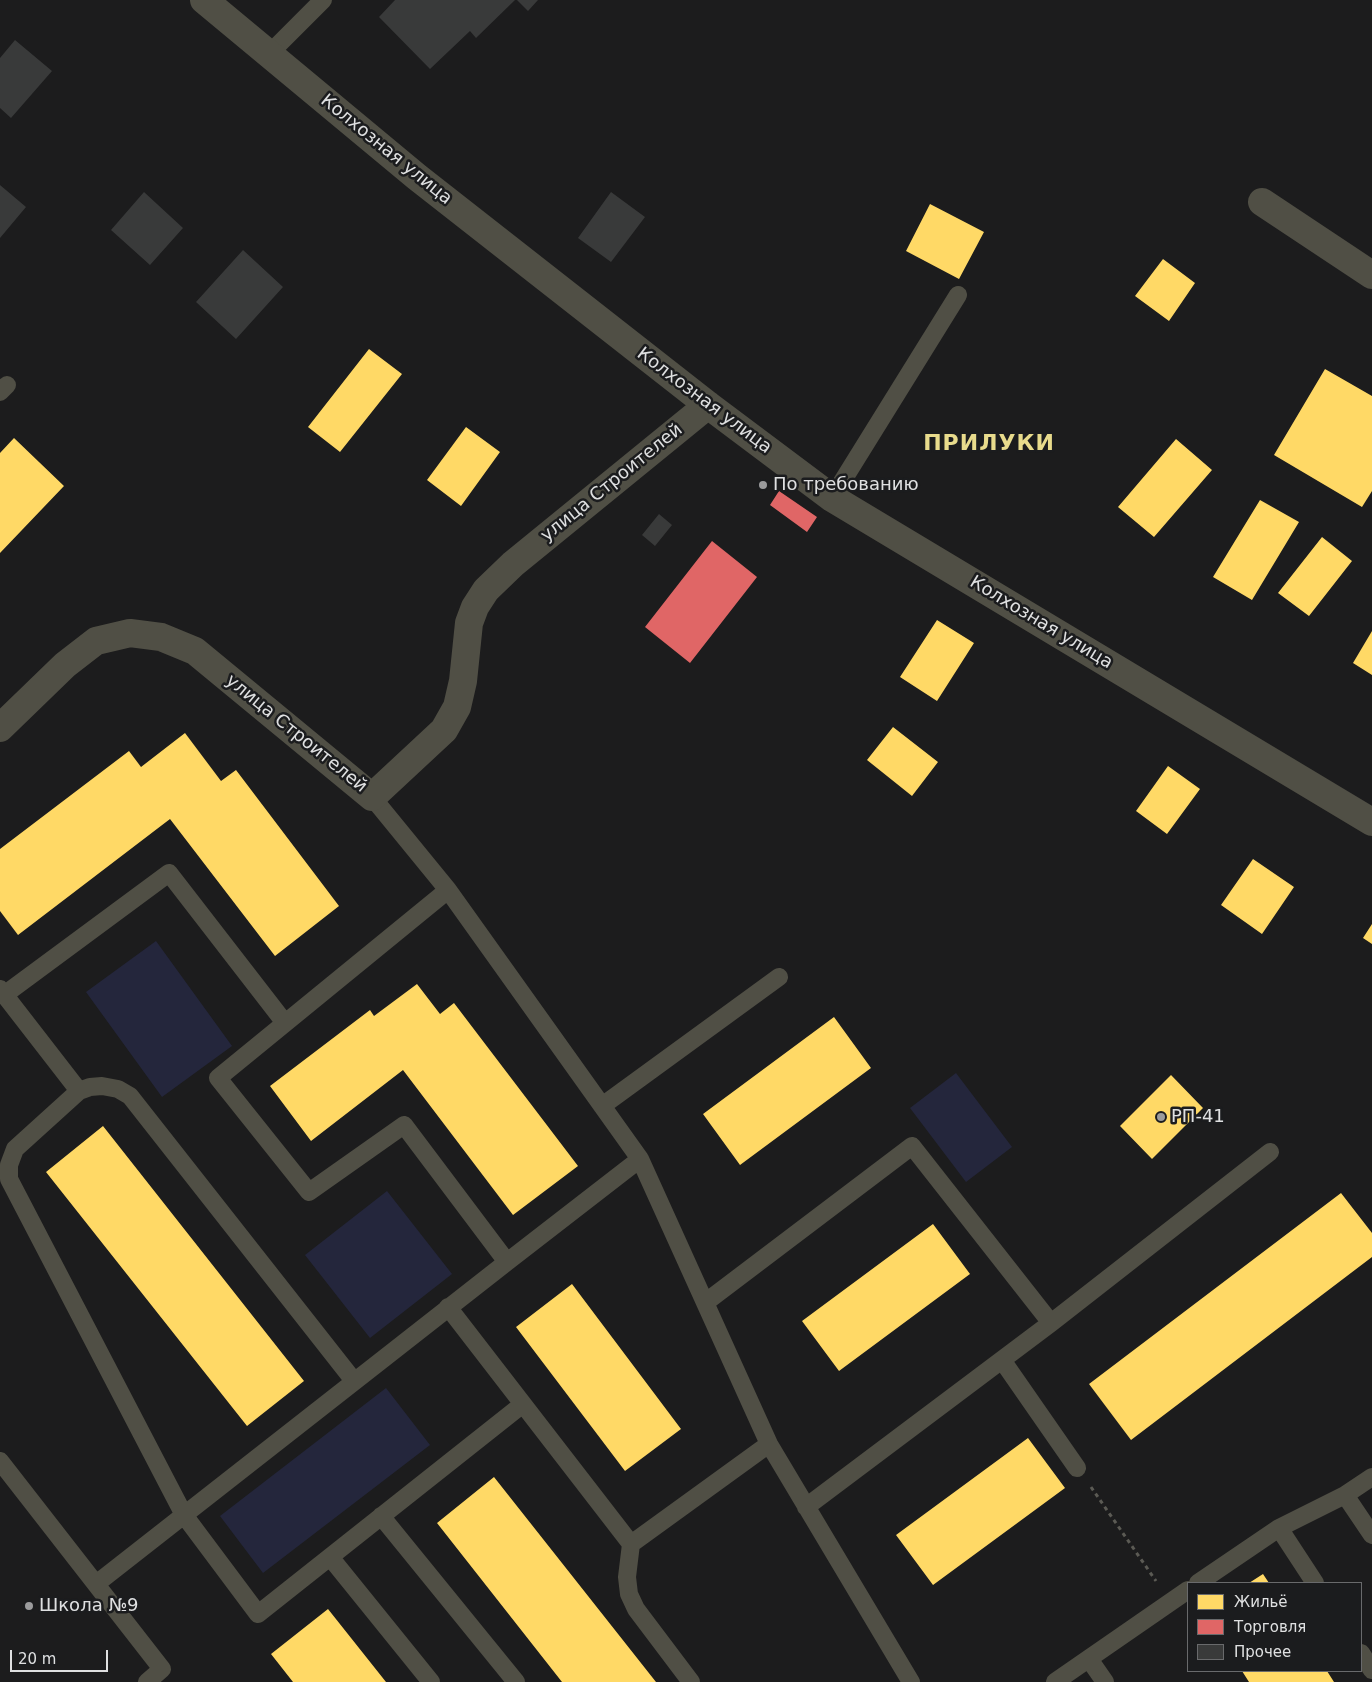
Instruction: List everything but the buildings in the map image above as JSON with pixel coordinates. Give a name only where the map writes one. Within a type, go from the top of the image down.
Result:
[{"type":"street","name":"Колхозная улица","points":[[204,0],[417,177],[708,405],[832,498],[1372,822]]},
{"type":"street","points":[[1262,202],[1372,275]]},
{"type":"street","name":"улица Строителей","points":[[0,728],[65,665],[96,641],[130,633],[161,637],[195,651],[372,797],[444,730],[457,707],[463,681],[468,624],[475,607],[486,590],[513,564],[708,405]]},
{"type":"lane","points":[[269,54],[323,0]]},
{"type":"lane","points":[[832,498],[958,296]]},
{"type":"lane","points":[[372,797],[448,890],[640,1159],[769,1444],[911,1682]]},
{"type":"lane","points":[[79,1091],[2,992],[169,873],[285,1023]]},
{"type":"lane","points":[[448,890],[218,1078],[309,1192],[404,1125],[507,1262]]},
{"type":"lane","points":[[602,1106],[779,977]]},
{"type":"lane","points":[[354,1381],[130,1096],[118,1089],[102,1086],[79,1091],[15,1149],[9,1165],[9,1179],[184,1515],[258,1614],[523,1404]]},
{"type":"lane","points":[[706,1302],[912,1146],[1051,1323]]},
{"type":"lane","points":[[806,1507],[1051,1323],[1270,1152]]},
{"type":"lane","points":[[96,1584],[448,1307],[640,1159]]},
{"type":"lane","points":[[448,1307],[631,1544],[627,1577],[629,1594],[636,1609],[691,1682]]},
{"type":"lane","points":[[1002,1360],[1077,1468]]},
{"type":"lane","points":[[631,1544],[769,1444]]},
{"type":"lane","points":[[0,1460],[162,1669],[147,1682]]},
{"type":"lane","points":[[1199,1582],[1278,1528],[1345,1495],[1372,1477]]},
{"type":"lane","points":[[1345,1495],[1372,1535]]},
{"type":"lane","points":[[381,1516],[516,1682]]},
{"type":"lane","points":[[1278,1528],[1314,1582]]},
{"type":"lane","points":[[330,1557],[431,1682]]},
{"type":"lane","points":[[1055,1682],[1187,1591]]},
{"type":"lane","points":[[1362,1655],[1372,1670]]},
{"type":"lane","points":[[1089,1659],[1105,1682]]},
{"type":"path","points":[[1077,1468],[1170,1602]]},
{"type":"shaded area","points":[[156,941],[232,1046],[162,1097],[86,992]]},
{"type":"shaded area","points":[[956,1073],[1012,1147],[966,1182],[910,1108]]},
{"type":"shaded area","points":[[387,1191],[452,1274],[370,1338],[305,1255]]},
{"type":"shaded area","points":[[386,1388],[430,1445],[263,1573],[220,1516]]},
{"type":"place","name":"По требованию","points":[[763,485]]},
{"type":"place","name":"РП-41","points":[[1161,1117]]},
{"type":"place","name":"Школа №9","points":[[29,1606]]},
{"type":"district","name":"ПРИЛУКИ","points":[[989,444]]}]
